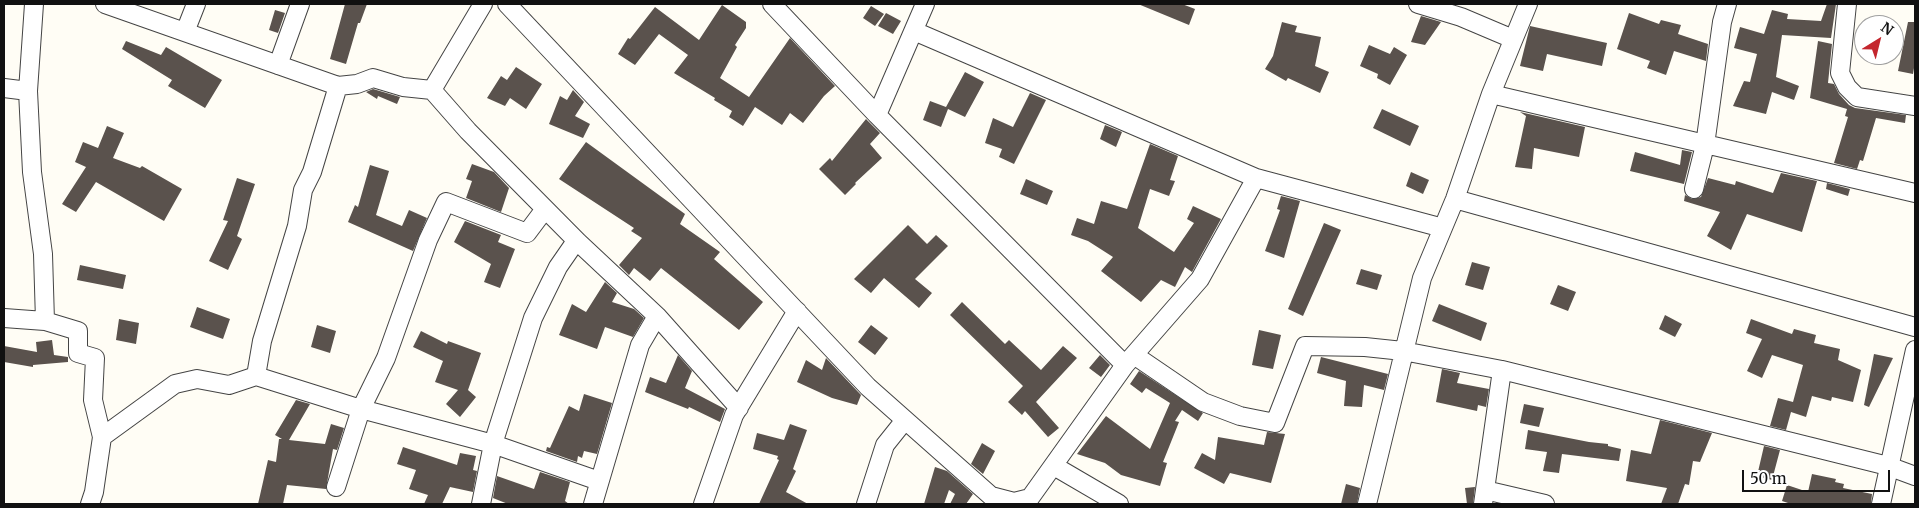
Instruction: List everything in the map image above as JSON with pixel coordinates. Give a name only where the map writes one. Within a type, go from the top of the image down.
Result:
[{"type":"street","points":[[34,4],[28,91],[32,172],[43,254],[45,320]]},
{"type":"street","points":[[105,4],[338,86],[357,84],[373,78],[403,87],[432,90],[468,131],[576,241],[657,316],[738,408]]},
{"type":"street","points":[[185,32],[196,4]]},
{"type":"street","points":[[278,65],[300,4]]},
{"type":"street","points":[[432,90],[483,4]]},
{"type":"street","points":[[507,4],[868,387],[991,496],[1013,503],[1030,498],[1129,360],[1200,279],[1256,178]]},
{"type":"street","points":[[772,4],[877,115],[1129,360],[1203,402],[1240,416],[1275,423],[1305,346],[1365,347],[1403,351],[1502,370],[1888,466],[1915,476]]},
{"type":"street","points":[[877,115],[925,4]]},
{"type":"street","points":[[1418,4],[1461,17],[1513,39]]},
{"type":"street","points":[[1366,504],[1422,278],[1456,200],[1491,94],[1528,4]]},
{"type":"street","points":[[1694,189],[1705,145],[1722,22],[1727,4]]},
{"type":"street","points":[[1847,4],[1840,73],[1847,87],[1857,97],[1864,99],[1915,106]]},
{"type":"street","points":[[914,30],[1256,178],[1443,228]]},
{"type":"street","points":[[256,376],[262,341],[297,226],[303,190],[312,172],[338,86]]},
{"type":"street","points":[[4,88],[28,91]]},
{"type":"street","points":[[1491,94],[1915,193]]},
{"type":"street","points":[[1456,200],[1915,327]]},
{"type":"street","points":[[336,487],[361,409],[386,358],[428,240],[446,202],[527,233],[545,209]]},
{"type":"street","points":[[481,504],[493,444],[533,318],[558,267],[576,241]]},
{"type":"street","points":[[704,504],[734,415],[797,311]]},
{"type":"street","points":[[593,504],[640,345],[657,316]]},
{"type":"street","points":[[4,318],[45,320],[78,331],[78,353],[95,358],[93,400],[102,437],[94,492],[90,504]]},
{"type":"street","points":[[1881,504],[1915,350]]},
{"type":"street","points":[[1502,370],[1484,497],[1545,504]]},
{"type":"street","points":[[102,437],[175,384],[197,379],[229,385],[256,376],[361,409],[493,444],[599,481]]},
{"type":"street","points":[[866,504],[885,446],[905,420]]},
{"type":"street","points":[[1054,466],[1119,504]]},
{"type":"building","points":[[345,4],[367,4],[360,23],[358,23],[346,64],[330,59]]},
{"type":"building","points":[[1138,4],[1182,4],[1195,9],[1189,25]]},
{"type":"building","points":[[1827,4],[1836,4],[1831,38],[1782,35],[1776,77],[1799,86],[1794,100],[1772,92],[1766,114],[1733,106],[1744,81],[1750,82],[1757,54],[1734,48],[1740,27],[1764,34],[1772,10],[1788,14],[1787,19],[1821,21]]},
{"type":"building","points":[[722,5],[746,22],[746,28],[735,45],[737,47],[720,78],[749,97],[790,38],[835,86],[824,96],[803,123],[790,113],[782,125],[755,107],[743,126],[729,117],[732,111],[714,100],[715,98],[674,73],[688,55],[659,34],[635,65],[618,54],[628,38],[630,39],[655,7],[699,40]]},
{"type":"building","points":[[871,6],[884,14],[875,26],[863,18]]},
{"type":"building","points":[[275,10],[285,13],[278,33],[269,30]]},
{"type":"building","points":[[886,13],[901,21],[893,34],[878,26]]},
{"type":"building","points":[[1629,13],[1659,24],[1661,20],[1681,25],[1678,34],[1708,44],[1706,61],[1674,51],[1666,75],[1647,68],[1650,61],[1617,49]]},
{"type":"building","points":[[1421,16],[1441,22],[1425,45],[1411,42]]},
{"type":"building","points":[[1282,22],[1297,26],[1295,32],[1321,37],[1315,66],[1329,72],[1320,93],[1288,78],[1286,81],[1265,69],[1273,56]]},
{"type":"building","points":[[1908,22],[1915,22],[1915,62],[1913,74],[1898,71],[1899,65],[1904,65],[1904,42]]},
{"type":"building","points":[[1530,26],[1607,43],[1602,66],[1547,54],[1543,71],[1520,66]]},
{"type":"building","points":[[126,41],[161,55],[166,47],[222,80],[205,108],[168,86],[172,80],[122,49]]},
{"type":"building","points":[[1818,41],[1832,44],[1828,83],[1834,84],[1839,94],[1849,105],[1855,108],[1906,115],[1905,123],[1876,118],[1863,161],[1860,160],[1857,169],[1834,163],[1848,117],[1845,116],[1847,109],[1810,98]]},
{"type":"building","points":[[1369,45],[1390,54],[1394,47],[1407,55],[1390,85],[1377,78],[1378,74],[1360,66]]},
{"type":"building","points":[[516,67],[542,84],[526,109],[510,98],[505,106],[487,98],[501,76],[507,80]]},
{"type":"building","points":[[965,72],[984,82],[965,117],[948,109],[941,127],[923,120],[930,101],[946,107]]},
{"type":"building","points":[[373,89],[400,97],[397,104],[378,96],[377,99],[366,92]]},
{"type":"building","points":[[573,90],[584,102],[575,116],[590,124],[583,138],[549,124],[560,96],[567,100]]},
{"type":"building","points":[[1030,93],[1046,100],[1014,164],[999,157],[1002,149],[985,143],[993,118],[1013,127]]},
{"type":"building","points":[[1382,109],[1419,126],[1410,146],[1373,128]]},
{"type":"building","points":[[1520,112],[1585,127],[1579,157],[1534,148],[1532,169],[1515,167],[1526,116]]},
{"type":"building","points":[[866,119],[880,133],[870,144],[882,158],[845,195],[819,169],[830,158],[832,161]]},
{"type":"building","points":[[1105,125],[1122,132],[1116,147],[1100,139]]},
{"type":"building","points":[[107,126],[124,133],[113,158],[140,168],[142,166],[182,189],[164,221],[96,182],[76,212],[62,204],[86,167],[75,162],[83,142],[98,148]]},
{"type":"building","points":[[586,142],[685,214],[680,224],[720,252],[714,259],[763,302],[739,330],[661,268],[650,281],[634,268],[629,275],[619,265],[642,238],[631,231],[634,228],[559,179]]},
{"type":"building","points":[[1150,144],[1178,156],[1170,180],[1175,181],[1169,196],[1150,189],[1138,228],[1174,252],[1194,223],[1187,219],[1193,206],[1221,219],[1192,272],[1185,267],[1175,287],[1161,280],[1141,302],[1101,271],[1113,257],[1088,241],[1071,235],[1077,218],[1094,224],[1101,201],[1127,209]]},
{"type":"building","points":[[1682,150],[1692,152],[1684,184],[1630,171],[1635,152],[1680,165]]},
{"type":"building","points":[[472,164],[494,172],[509,188],[501,212],[466,198],[472,181],[466,179]]},
{"type":"building","points":[[370,165],[389,171],[376,215],[402,226],[409,210],[427,218],[413,251],[348,222],[355,205],[358,207]]},
{"type":"building","points":[[1411,172],[1429,180],[1423,194],[1406,186]]},
{"type":"building","points":[[1781,173],[1817,181],[1802,232],[1747,214],[1731,250],[1707,236],[1720,212],[1684,201],[1685,195],[1692,199],[1701,197],[1708,178],[1735,185],[1736,181],[1773,193]]},
{"type":"building","points":[[237,178],[255,184],[237,236],[242,239],[228,270],[209,261],[228,221],[223,220]]},
{"type":"building","points":[[1026,179],[1053,191],[1047,205],[1020,194]]},
{"type":"building","points":[[1827,183],[1850,189],[1848,196],[1826,189]]},
{"type":"building","points":[[1281,196],[1300,201],[1284,258],[1265,251],[1280,210],[1277,209]]},
{"type":"building","points":[[465,221],[501,235],[498,242],[515,249],[500,288],[484,282],[491,264],[454,242]]},
{"type":"building","points":[[1324,223],[1341,230],[1303,316],[1288,309]]},
{"type":"building","points":[[908,225],[927,244],[936,235],[948,246],[915,279],[932,293],[919,308],[884,278],[871,293],[854,279]]},
{"type":"building","points":[[1472,262],[1490,267],[1483,290],[1465,285]]},
{"type":"building","points":[[80,265],[126,275],[123,289],[77,280]]},
{"type":"building","points":[[1361,269],[1382,275],[1377,290],[1356,284]]},
{"type":"building","points":[[605,282],[617,293],[612,302],[634,309],[644,318],[633,337],[605,327],[597,349],[559,335],[572,304],[586,312]]},
{"type":"building","points":[[1558,285],[1576,292],[1568,311],[1550,304]]},
{"type":"building","points":[[962,302],[1005,344],[1009,340],[1041,370],[1063,346],[1077,358],[1036,402],[1059,428],[1048,437],[1025,411],[1022,415],[1008,402],[1023,386],[950,315]]},
{"type":"building","points":[[1439,304],[1487,323],[1481,341],[1432,321]]},
{"type":"building","points":[[197,307],[230,319],[223,339],[190,327]]},
{"type":"building","points":[[1665,315],[1682,324],[1675,337],[1659,329]]},
{"type":"building","points":[[119,319],[139,323],[136,344],[116,340]]},
{"type":"building","points":[[1751,319],[1792,334],[1794,329],[1816,335],[1814,343],[1840,349],[1838,360],[1861,370],[1853,402],[1832,397],[1831,401],[1812,396],[1806,417],[1791,412],[1786,430],[1770,426],[1778,398],[1793,402],[1803,365],[1772,355],[1762,378],[1747,371],[1762,339],[1746,333]]},
{"type":"building","points":[[317,325],[336,331],[330,353],[311,347]]},
{"type":"building","points":[[871,325],[888,338],[875,355],[858,342]]},
{"type":"building","points":[[1259,330],[1281,335],[1273,369],[1252,365]]},
{"type":"building","points":[[421,331],[447,344],[448,341],[481,353],[468,390],[476,397],[460,417],[446,404],[458,390],[435,382],[443,361],[413,347]]},
{"type":"building","points":[[52,340],[54,355],[68,357],[68,362],[33,365],[33,367],[4,362],[4,346],[37,352],[36,342]]},
{"type":"building","points":[[1874,354],[1893,358],[1869,407],[1864,405]]},
{"type":"building","points":[[678,355],[692,371],[685,388],[725,409],[720,422],[689,407],[688,409],[645,392],[650,377],[666,383]]},
{"type":"building","points":[[1100,355],[1110,365],[1101,377],[1089,368]]},
{"type":"building","points":[[1321,357],[1388,374],[1384,390],[1364,385],[1362,407],[1344,406],[1346,381],[1317,373]]},
{"type":"building","points":[[826,358],[861,395],[857,405],[832,398],[797,382],[806,360],[822,370]]},
{"type":"building","points":[[1442,369],[1460,373],[1457,383],[1489,389],[1486,407],[1478,405],[1477,411],[1436,402]]},
{"type":"building","points":[[1139,371],[1203,413],[1198,421],[1182,410],[1175,421],[1179,422],[1163,462],[1167,463],[1160,486],[1121,475],[1105,463],[1077,454],[1106,416],[1150,449],[1170,403],[1146,388],[1142,393],[1130,384]]},
{"type":"building","points":[[584,394],[612,403],[597,454],[584,451],[582,458],[578,456],[577,462],[546,451],[547,447],[550,448],[569,406],[579,411]]},
{"type":"building","points":[[296,400],[310,404],[289,440],[325,444],[331,424],[344,428],[337,450],[333,449],[326,489],[287,485],[283,504],[258,504],[268,460],[276,462],[279,439],[282,439],[275,435]]},
{"type":"building","points":[[1524,404],[1544,408],[1539,427],[1520,423]]},
{"type":"building","points":[[1660,420],[1712,433],[1700,462],[1693,461],[1689,485],[1685,484],[1678,504],[1661,504],[1667,488],[1626,481],[1631,450],[1651,454]]},
{"type":"building","points":[[790,424],[807,430],[793,469],[796,471],[786,492],[808,504],[759,504],[779,460],[777,459],[778,456],[753,449],[757,433],[784,440]]},
{"type":"building","points":[[1528,430],[1608,444],[1608,446],[1621,449],[1619,461],[1562,454],[1559,473],[1543,471],[1547,452],[1525,449]]},
{"type":"building","points":[[1267,432],[1285,434],[1271,483],[1230,473],[1224,484],[1194,468],[1202,453],[1215,460],[1218,437],[1264,445]]},
{"type":"building","points":[[982,443],[995,451],[983,474],[971,464]]},
{"type":"building","points":[[1764,446],[1780,450],[1772,480],[1757,476]]},
{"type":"building","points":[[403,447],[457,465],[460,453],[476,456],[473,470],[477,471],[473,492],[450,487],[442,504],[424,504],[428,495],[409,489],[416,470],[397,464]]},
{"type":"building","points":[[935,467],[947,471],[973,494],[966,504],[950,504],[955,494],[949,490],[944,504],[924,504]]},
{"type":"building","points":[[540,472],[570,482],[565,501],[569,504],[508,504],[493,498],[497,476],[534,489]]},
{"type":"building","points":[[1812,474],[1836,479],[1835,482],[1844,484],[1843,488],[1872,494],[1871,504],[1791,504],[1782,501],[1787,485],[1808,492]]},
{"type":"building","points":[[1346,484],[1360,488],[1357,504],[1341,504]]},
{"type":"building","points":[[1475,487],[1473,504],[1467,504],[1465,488]]}]
